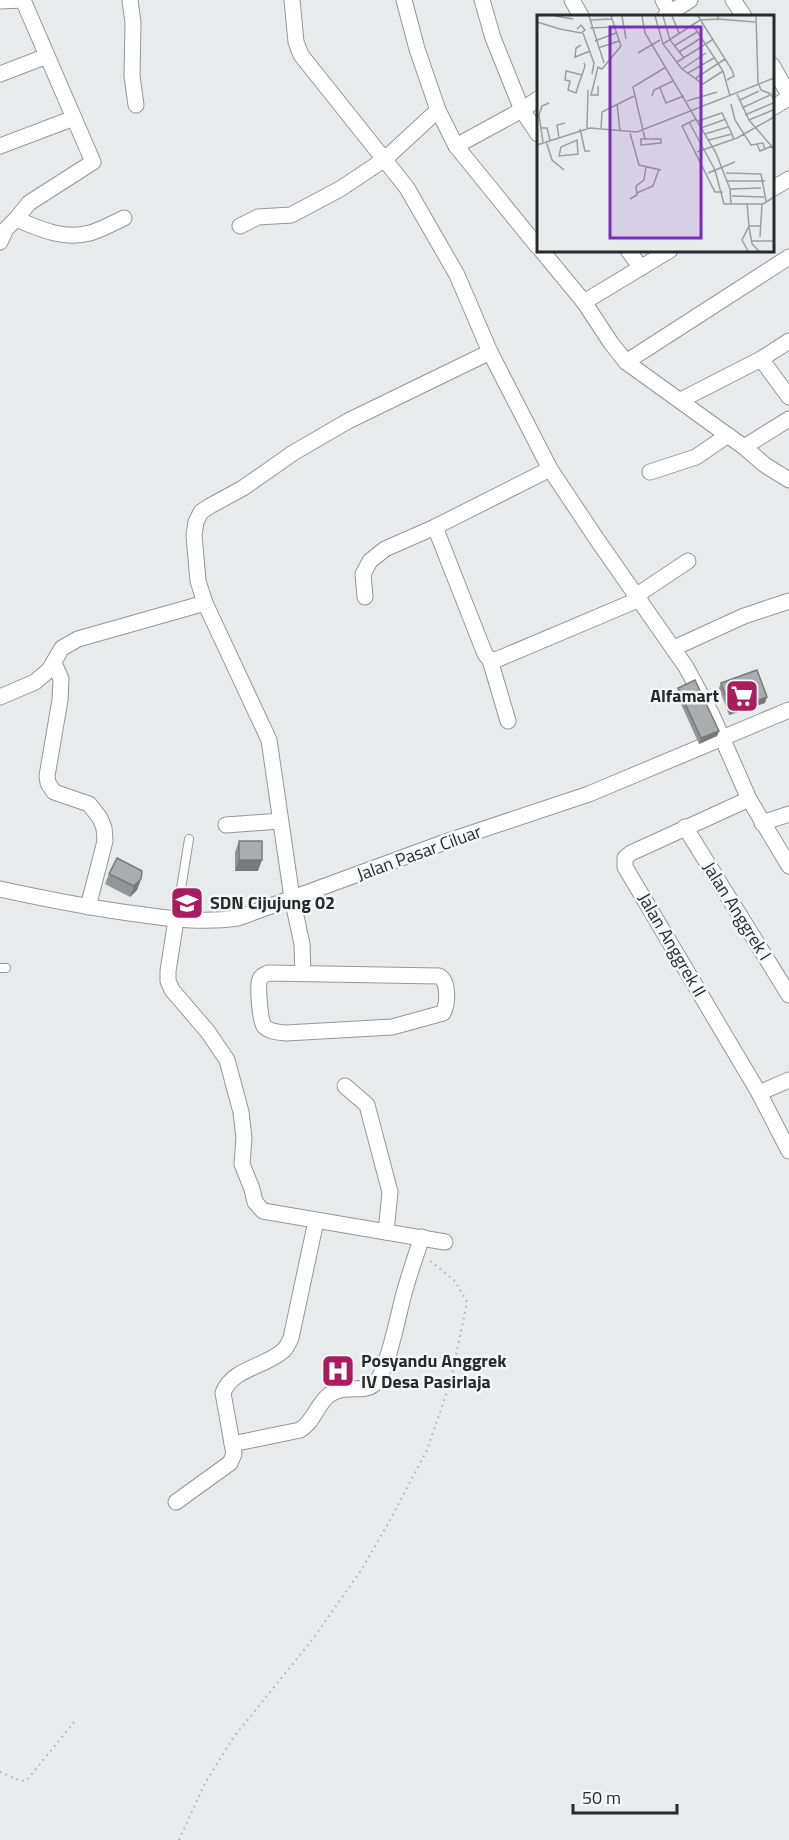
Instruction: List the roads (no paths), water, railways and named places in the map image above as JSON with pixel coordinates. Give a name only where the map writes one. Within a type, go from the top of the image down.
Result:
[{"type":"street","points":[[0,1],[23,0],[93,162],[29,202],[6,229],[0,242]]},
{"type":"street","points":[[130,0],[133,23],[132,76],[136,105]]},
{"type":"street","points":[[292,0],[296,42],[301,55],[407,188],[433,231],[457,275],[490,352],[550,469],[686,667],[712,715],[749,799],[789,866]]},
{"type":"street","points":[[404,0],[417,49],[438,110],[456,146],[537,246]]},
{"type":"street","points":[[482,0],[493,38],[522,110],[537,132]]},
{"type":"street","points":[[572,0],[580,15]]},
{"type":"street","points":[[666,10],[690,0]]},
{"type":"street","points":[[734,0],[743,15]]},
{"type":"street","points":[[0,74],[47,56]]},
{"type":"street","points":[[774,69],[789,96],[774,107]]},
{"type":"street","points":[[456,146],[537,100]]},
{"type":"street","points":[[240,226],[258,217],[285,216],[297,212],[340,189],[385,159],[438,110]]},
{"type":"street","points":[[0,146],[74,118]]},
{"type":"street","points":[[774,188],[789,179]]},
{"type":"street","points":[[16,219],[69,237],[91,233],[124,218]]},
{"type":"street","points":[[544,252],[584,302],[626,362],[681,400],[765,465],[789,480]]},
{"type":"street","points":[[629,252],[641,268]]},
{"type":"street","points":[[584,302],[667,252]]},
{"type":"street","points":[[626,362],[789,257]]},
{"type":"street","points":[[681,400],[761,359],[789,341]]},
{"type":"street","points":[[303,973],[302,944],[292,898],[269,740],[205,603],[198,581],[194,535],[196,522],[201,512],[210,506],[243,489],[293,453],[348,421],[490,352]]},
{"type":"street","points":[[761,359],[789,397]]},
{"type":"street","points":[[744,447],[789,419]]},
{"type":"street","points":[[650,472],[696,457],[728,435]]},
{"type":"street","points":[[365,597],[363,574],[370,561],[385,549],[435,527],[550,469]]},
{"type":"street","points":[[435,527],[485,654],[490,660],[508,721]]},
{"type":"street","points":[[490,660],[498,659],[638,597],[688,561]]},
{"type":"street","points":[[674,648],[744,616],[789,601]]},
{"type":"street","points":[[0,697],[35,682],[49,670],[62,648],[78,639],[205,603]]},
{"type":"street","points":[[54,663],[61,679],[60,700],[47,776],[48,783],[54,792],[89,804],[100,818],[104,828],[105,841],[88,908]]},
{"type":"street","name":"Jalan Pasar Ciluar","points":[[0,889],[88,908],[176,920],[216,921],[238,918],[448,841],[589,794],[789,710]]},
{"type":"street","name":"Jalan Anggrek II","points":[[749,799],[631,853],[625,858],[625,867],[759,1093],[789,1151]]},
{"type":"street","points":[[762,823],[789,814]]},
{"type":"street","points":[[226,825],[280,821]]},
{"type":"street","name":"Jalan Anggrek I","points":[[685,827],[789,995]]},
{"type":"street","points":[[176,920],[168,981],[172,990],[208,1032],[227,1060],[241,1112],[244,1138],[242,1164],[255,1202],[263,1211],[445,1242]]},
{"type":"street","points":[[303,973],[439,976],[445,981],[446,1008],[443,1013],[392,1027],[286,1033],[271,1031],[262,1022],[260,979],[268,974],[303,973]]},
{"type":"street","points":[[759,1093],[789,1080]]},
{"type":"street","points":[[345,1086],[367,1105],[390,1192],[386,1232]]},
{"type":"street","points":[[176,1502],[230,1463],[234,1454],[223,1393],[232,1378],[275,1356],[285,1349],[291,1338],[316,1221]]},
{"type":"street","points":[[232,1444],[300,1430],[308,1425],[327,1396],[341,1389],[366,1388],[374,1385],[390,1351],[395,1322],[422,1237]]},
{"type":"lane","points":[[176,920],[189,839]]},
{"type":"place","name":"Alfamart","points":[[742,696]]},
{"type":"place","name":"SDN Cijujung 02","points":[[187,903]]},
{"type":"place","name":"Posyandu Anggrek IV Desa Pasirlaja","points":[[338,1371]]}]
